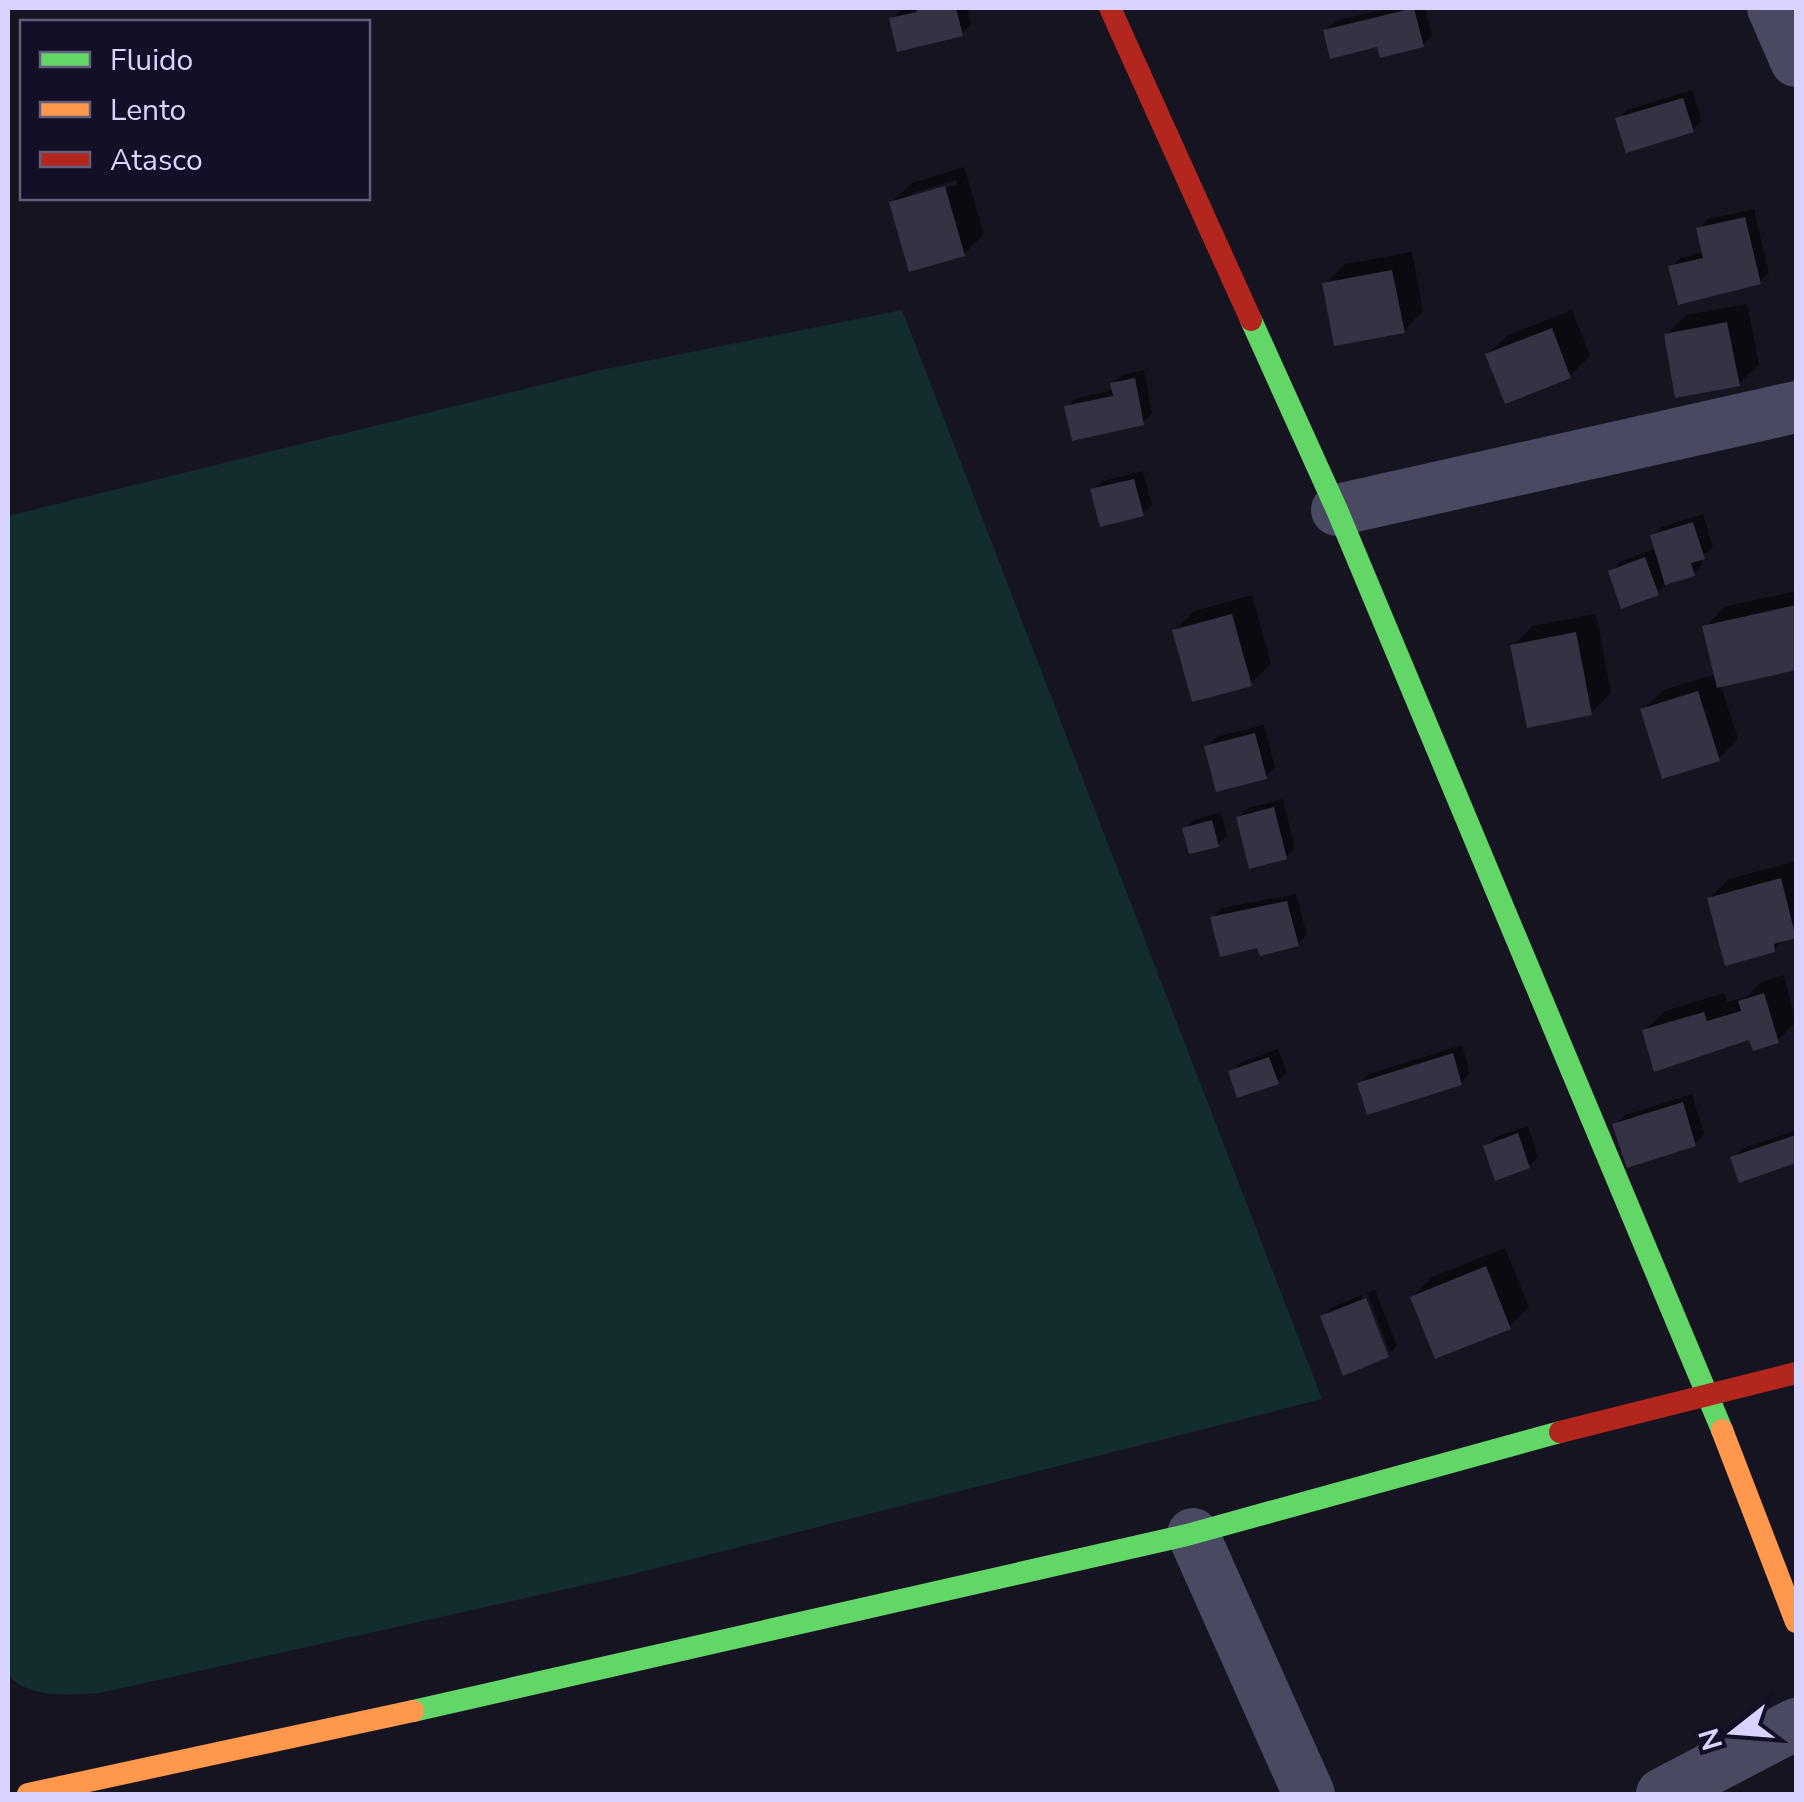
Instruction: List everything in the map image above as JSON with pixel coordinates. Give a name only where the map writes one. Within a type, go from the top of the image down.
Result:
[{"type":"street","points":[[1110,8],[1338,510],[1707,1391],[1796,1622]]},
{"type":"street","points":[[1773,8],[1796,61]]},
{"type":"street","points":[[1338,510],[1796,407]]},
{"type":"street","points":[[28,1794],[406,1713],[1192,1534],[1707,1391],[1796,1373]]},
{"type":"street","points":[[1192,1534],[1310,1794]]},
{"type":"street","points":[[1662,1794],[1796,1724]]},
{"type":"green space","points":[[902,310],[1322,1399],[629,1575],[100,1693],[50,1694],[16,1682],[8,1674],[8,516],[601,370]]},
{"type":"building","points":[[916,8],[956,8],[963,36],[897,52],[889,18],[917,12]]},
{"type":"building","points":[[1414,8],[1424,47],[1380,58],[1377,47],[1330,59],[1323,30]]},
{"type":"building","points":[[1683,98],[1694,132],[1626,153],[1615,118]]},
{"type":"building","points":[[945,186],[965,256],[909,272],[889,202]]},
{"type":"building","points":[[1745,217],[1761,284],[1678,305],[1668,266],[1703,258],[1696,228]]},
{"type":"building","points":[[1392,270],[1405,333],[1334,346],[1322,283]]},
{"type":"building","points":[[1727,322],[1740,386],[1675,398],[1664,334]]},
{"type":"building","points":[[1552,328],[1571,378],[1505,404],[1485,354]]},
{"type":"building","points":[[1135,378],[1144,425],[1072,441],[1064,406],[1113,396],[1110,383]]},
{"type":"building","points":[[1134,479],[1144,516],[1100,527],[1090,489]]},
{"type":"building","points":[[1693,522],[1705,559],[1691,563],[1695,576],[1665,585],[1650,535]]},
{"type":"building","points":[[1645,557],[1659,595],[1621,609],[1608,571]]},
{"type":"building","points":[[1796,605],[1796,670],[1717,688],[1702,626]]},
{"type":"building","points":[[1232,614],[1252,686],[1192,702],[1172,630]]},
{"type":"building","points":[[1576,632],[1592,715],[1527,728],[1510,645]]},
{"type":"building","points":[[1698,691],[1720,761],[1662,779],[1640,709]]},
{"type":"building","points":[[1255,733],[1267,779],[1216,792],[1204,746]]},
{"type":"building","points":[[1274,807],[1287,859],[1249,869],[1236,817]]},
{"type":"building","points":[[1212,820],[1219,847],[1189,854],[1182,828]]},
{"type":"building","points":[[1781,878],[1796,938],[1774,944],[1775,952],[1725,966],[1707,898]]},
{"type":"building","points":[[1287,901],[1299,946],[1260,956],[1257,948],[1220,957],[1210,917]]},
{"type":"building","points":[[1764,993],[1779,1043],[1753,1051],[1749,1040],[1654,1072],[1642,1030],[1704,1012],[1707,1021],[1741,1011],[1738,1001]]},
{"type":"building","points":[[1453,1053],[1462,1085],[1367,1115],[1357,1083]]},
{"type":"building","points":[[1269,1057],[1279,1084],[1237,1098],[1228,1071]]},
{"type":"building","points":[[1683,1102],[1696,1146],[1627,1168],[1612,1124]]},
{"type":"building","points":[[1518,1133],[1530,1168],[1495,1181],[1483,1146]]},
{"type":"building","points":[[1796,1135],[1796,1163],[1739,1183],[1730,1157]]},
{"type":"building","points":[[1486,1266],[1511,1329],[1435,1359],[1410,1297]]},
{"type":"building","points":[[1366,1298],[1389,1357],[1343,1376],[1320,1316]]},
{"type":"traffic: fast","points":[[1251,320],[1337,510],[1722,1430]]},
{"type":"traffic: fast","points":[[413,1711],[1187,1535],[1560,1432]]},
{"type":"traffic: slow","points":[[1722,1430],[1796,1622]]},
{"type":"traffic: slow","points":[[28,1794],[413,1711]]},
{"type":"traffic: jam","points":[[1110,8],[1251,320]]},
{"type":"traffic: jam","points":[[1560,1432],[1796,1373]]}]
